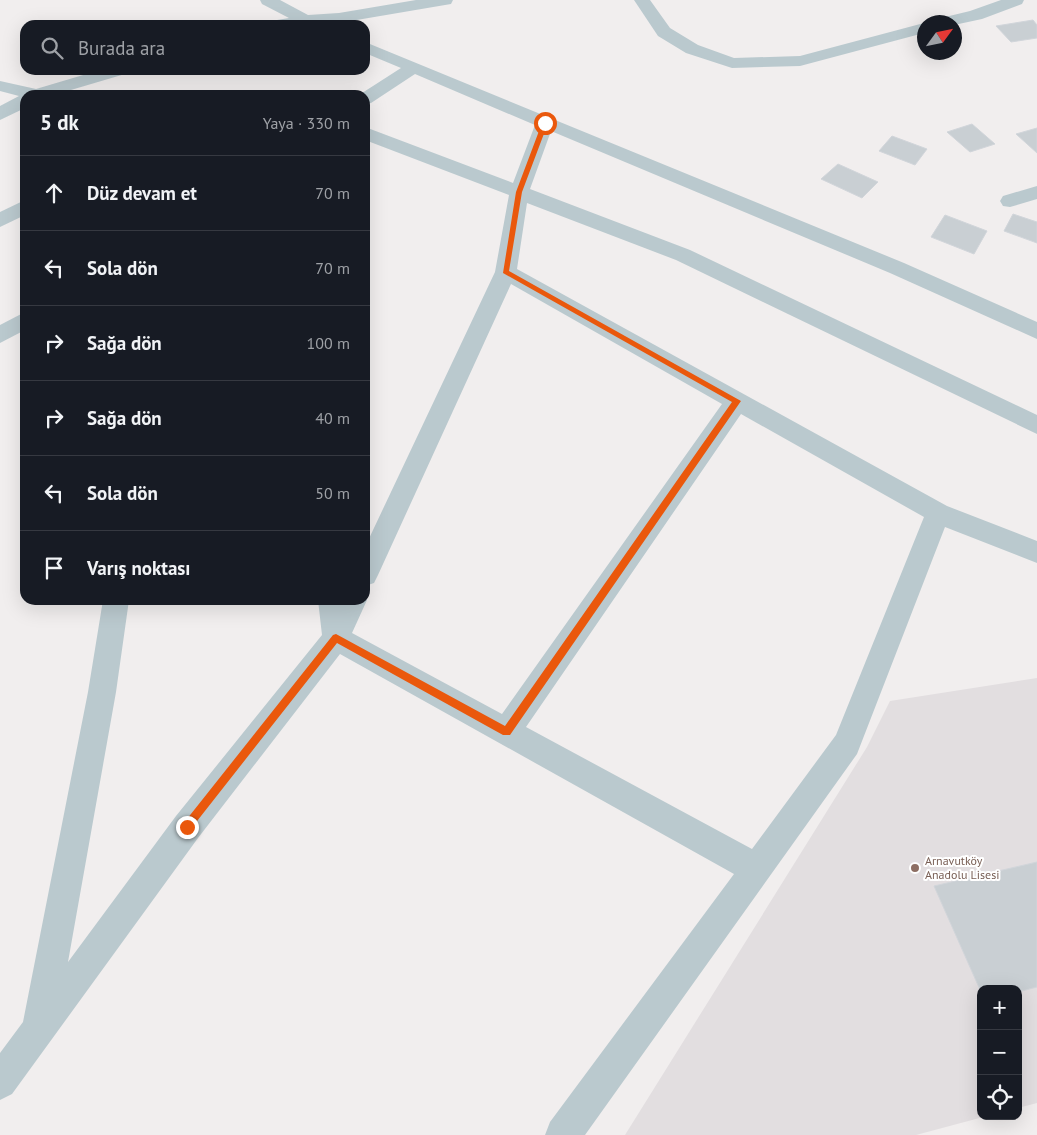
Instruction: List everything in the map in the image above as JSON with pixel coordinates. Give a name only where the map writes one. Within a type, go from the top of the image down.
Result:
[{"type":"street","points":[[268,0],[305,20]]},
{"type":"street","points":[[327,20],[445,0]]},
{"type":"street","points":[[642,0],[664,32],[692,49],[732,63],[800,60],[917,30]]},
{"type":"street","points":[[962,18],[1016,0]]},
{"type":"street","points":[[370,49],[897,268],[1037,331]]},
{"type":"street","points":[[370,96],[413,68]]},
{"type":"street","points":[[54,90],[103,75]]},
{"type":"street","points":[[0,86],[20,92]]},
{"type":"street","points":[[0,114],[20,103]]},
{"type":"street","points":[[370,564],[506,272],[519,192],[545,123]]},
{"type":"street","points":[[370,135],[684,255],[1037,425]]},
{"type":"street","points":[[1010,201],[1037,192]]},
{"type":"street","points":[[0,220],[20,210]]},
{"type":"street","points":[[506,272],[938,513],[1037,552]]},
{"type":"street","points":[[0,335],[20,323]]},
{"type":"street","points":[[506,732],[737,401]]},
{"type":"street","points":[[563,1135],[847,744],[938,513]]},
{"type":"street","points":[[38,1029],[102,692],[115,605]]},
{"type":"street","points":[[332,605],[336,638]]},
{"type":"street","points":[[0,1082],[187,827],[336,638],[352,605]]},
{"type":"street","points":[[336,638],[756,869]]},
{"type":"shaded area","name":"Arnavutköy Anadolu Lisesi","points":[[1037,678],[1037,1103],[1022,1107],[1022,985],[977,985],[977,1119],[916,1135],[625,1135],[867,747],[890,701]]},
{"type":"building","points":[[1033,20],[1037,25],[1037,38],[1011,42],[996,26]]},
{"type":"building","points":[[972,124],[995,144],[970,152],[947,132]]},
{"type":"building","points":[[1037,128],[1037,153],[1016,134]]},
{"type":"building","points":[[892,136],[927,149],[915,165],[879,151]]},
{"type":"building","points":[[838,164],[878,182],[862,198],[821,179]]},
{"type":"building","points":[[1013,214],[1037,222],[1037,243],[1004,231]]},
{"type":"building","points":[[945,215],[987,231],[974,254],[931,237]]},
{"type":"building","points":[[1037,862],[1037,987],[1022,991],[1022,985],[978,985],[934,886]]},
{"type":"place","name":"Arnavutköy Anadolu Lisesi","points":[[915,868]]},
{"type":"route","points":[[187,827],[336,638],[506,732],[737,401],[506,272],[519,192],[545,123]]}]
